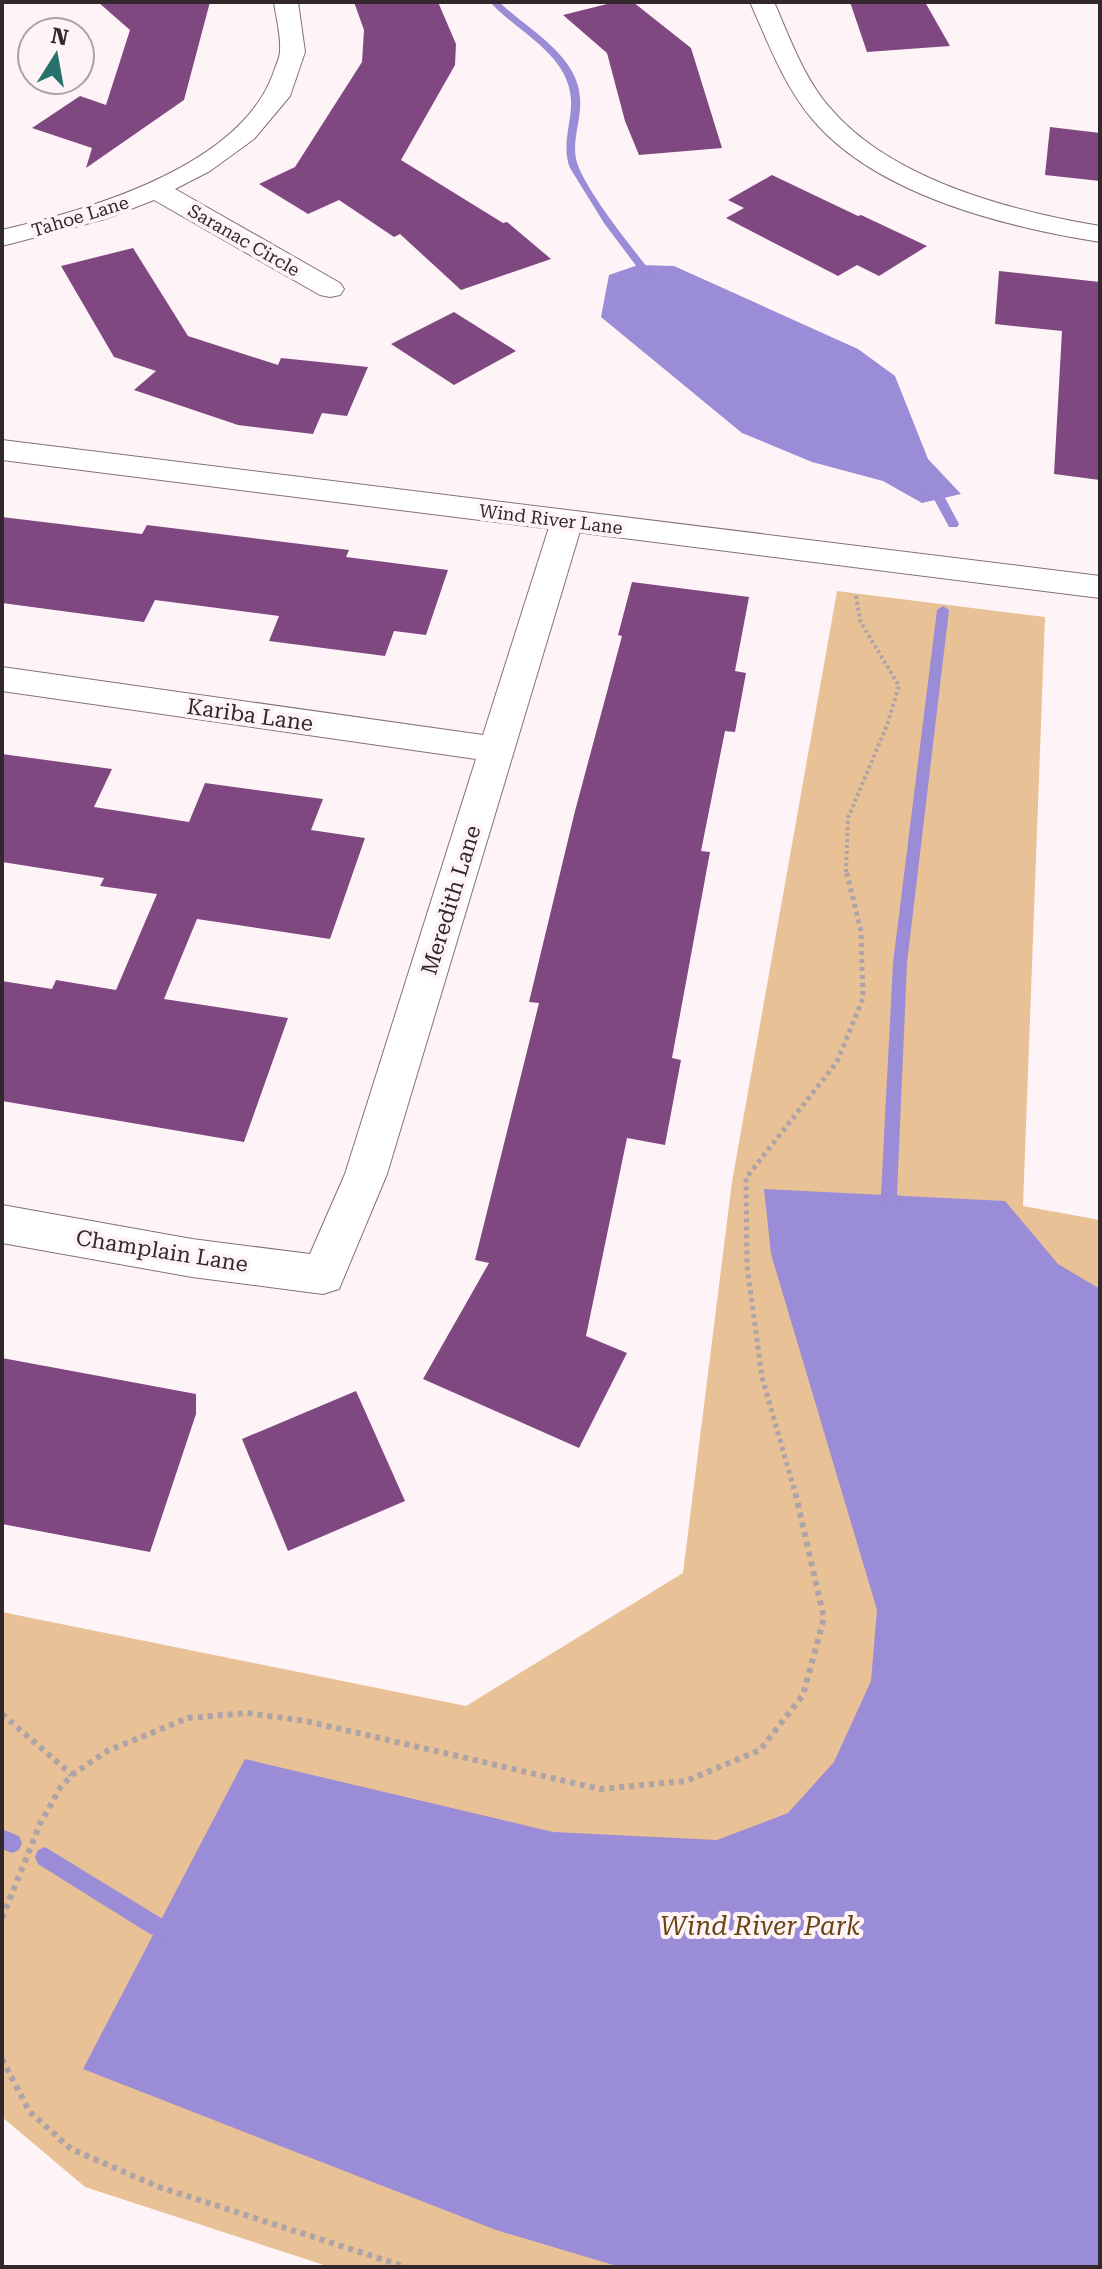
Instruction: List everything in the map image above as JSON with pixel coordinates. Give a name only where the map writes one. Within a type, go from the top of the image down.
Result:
[{"type":"street","name":"Tahoe Lane","points":[[2,238],[92,216],[157,190],[201,167],[237,140],[271,105],[288,75],[294,49],[292,19],[286,2]]},
{"type":"street","points":[[762,2],[799,82],[823,117],[857,147],[908,176],[978,205],[1100,234]]},
{"type":"street","name":"Saranac Circle","points":[[157,190],[330,289]]},
{"type":"street","name":"Wind River Lane","points":[[2,450],[1100,587]]},
{"type":"street","name":"Meredith Lane","points":[[323,1275],[366,1174],[567,521]]},
{"type":"street","name":"Kariba Lane","points":[[2,679],[498,750]]},
{"type":"street","name":"Champlain Lane","points":[[2,1224],[192,1258],[323,1275]]},
{"type":"path","points":[[2,1918],[40,1824],[60,1788],[72,1775],[107,1751],[188,1718],[247,1713],[306,1721],[600,1789],[686,1781],[760,1750],[803,1695],[824,1618],[803,1519],[762,1377],[747,1266],[746,1178],[837,1062],[863,998],[861,931],[846,872],[848,818],[887,725],[899,686],[860,621],[855,590]]},
{"type":"path","points":[[2,1714],[72,1775]]},
{"type":"path","points":[[2,2059],[29,2111],[71,2149],[159,2187],[406,2267]]},
{"type":"green space","name":"Wind River Park","points":[[837,591],[1045,617],[1023,1206],[1100,1220],[1100,2267],[330,2267],[85,2187],[2,2117],[2,1612],[466,1706],[683,1573],[732,1182]]},
{"type":"shaded area","points":[[638,265],[674,266],[858,349],[895,376],[928,459],[961,494],[922,503],[883,481],[812,462],[742,433],[601,317],[609,275]]},
{"type":"shaded area","points":[[764,1189],[1005,1201],[1058,1264],[1100,1289],[1100,2267],[620,2267],[496,2230],[83,2069],[245,1759],[553,1832],[717,1840],[788,1813],[834,1762],[871,1681],[877,1610],[771,1254]]},
{"type":"building","points":[[98,2],[210,2],[184,100],[86,168],[92,148],[32,128],[80,96],[106,105],[130,30]]},
{"type":"building","points":[[354,2],[438,2],[456,44],[455,65],[401,160],[503,223],[507,222],[551,259],[461,290],[400,234],[394,237],[339,200],[308,214],[259,184],[295,167],[362,62],[364,30]]},
{"type":"building","points":[[615,2],[633,2],[691,48],[722,148],[639,155],[625,121],[607,53],[563,15]]},
{"type":"building","points":[[850,2],[925,2],[950,46],[867,52]]},
{"type":"building","points":[[1050,127],[1100,133],[1100,181],[1045,175]]},
{"type":"building","points":[[772,175],[927,246],[879,276],[857,265],[838,276],[726,218],[744,208],[728,200]]},
{"type":"building","points":[[133,248],[188,336],[278,365],[281,358],[368,367],[347,416],[322,413],[313,434],[238,425],[134,390],[156,371],[114,357],[61,266]]},
{"type":"building","points":[[999,271],[1100,282],[1100,480],[1054,474],[1062,331],[995,324]]},
{"type":"building","points":[[454,312],[516,351],[454,385],[391,344]]},
{"type":"building","points":[[2,517],[142,534],[147,525],[349,550],[346,557],[448,570],[426,635],[394,631],[385,656],[269,641],[279,616],[155,600],[144,622],[2,603]]},
{"type":"building","points":[[632,582],[749,597],[735,671],[746,673],[735,732],[725,731],[701,851],[710,852],[672,1058],[681,1060],[665,1145],[627,1138],[586,1336],[627,1353],[579,1448],[423,1379],[489,1263],[475,1260],[539,1003],[529,1002],[575,811],[622,636],[618,635]]},
{"type":"building","points":[[2,754],[112,769],[94,807],[189,822],[205,783],[323,799],[311,830],[365,838],[330,939],[197,919],[164,999],[288,1018],[244,1142],[2,1101],[2,981],[52,989],[56,980],[116,990],[157,894],[100,886],[104,878],[2,862]]},
{"type":"building","points":[[2,1358],[196,1394],[196,1414],[150,1552],[2,1524]]},
{"type":"building","points":[[356,1391],[405,1501],[288,1551],[242,1439]]},
{"type":"waterway","points":[[494,2],[542,42],[571,78],[576,100],[571,159],[608,220],[653,281]]},
{"type":"waterway","points":[[924,488],[940,499],[953,524]]},
{"type":"waterway","points":[[898,1211],[889,1195],[900,963],[943,610]]},
{"type":"waterway","points":[[2,1839],[12,1843]]},
{"type":"waterway","points":[[45,1857],[157,1927],[175,1932]]}]
